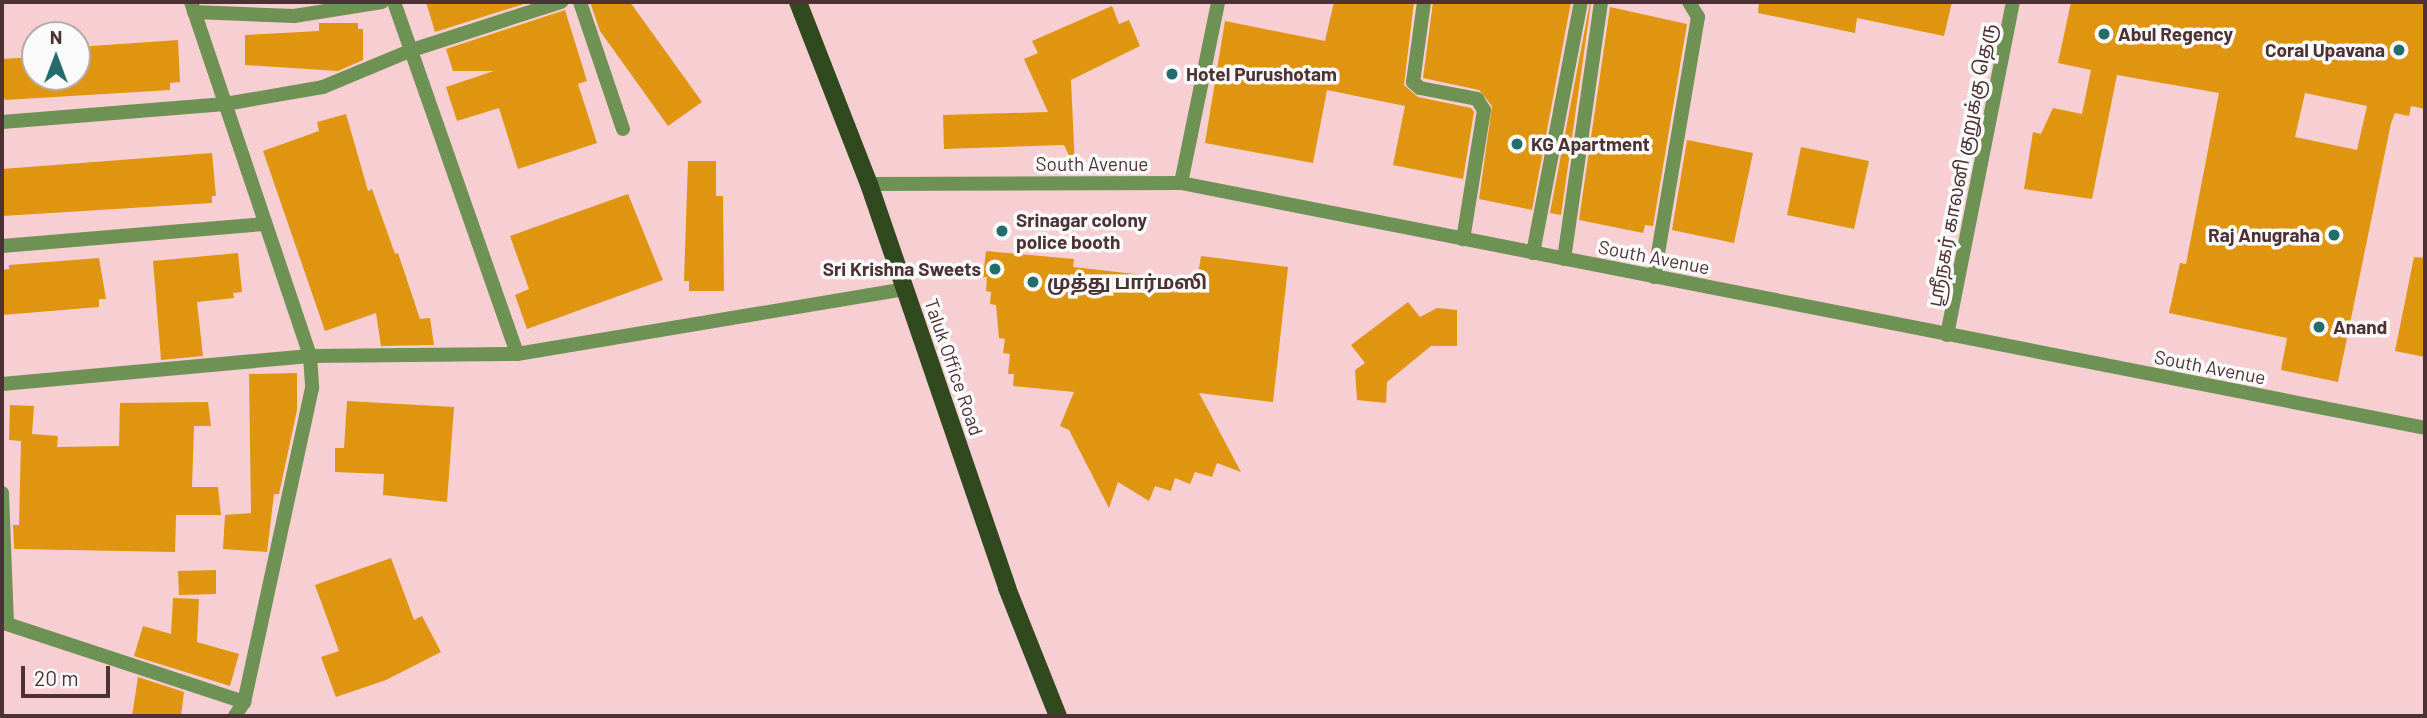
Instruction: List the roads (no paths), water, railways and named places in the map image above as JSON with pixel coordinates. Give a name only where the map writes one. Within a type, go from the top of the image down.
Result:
[{"type":"main road","name":"Taluk Office Road","points":[[798,2],[869,184],[1007,588],[1058,716]]},
{"type":"street","points":[[235,716],[244,702],[312,388],[310,356],[193,7],[294,16],[382,2]]},
{"type":"street","points":[[394,2],[517,354]]},
{"type":"street","points":[[2,122],[225,103],[323,87],[412,50],[561,2]]},
{"type":"street","points":[[580,2],[623,129]]},
{"type":"street","points":[[1181,183],[1218,2]]},
{"type":"street","points":[[1424,2],[1413,82],[1420,88],[1477,99],[1484,110],[1463,239]]},
{"type":"street","points":[[1533,253],[1581,2]]},
{"type":"street","points":[[1564,259],[1601,2]]},
{"type":"street","points":[[1654,277],[1698,17],[1689,2]]},
{"type":"street","name":"ஸ்ரீநகர் காலனி குறுக்கு தெரு","points":[[1947,335],[2012,2]]},
{"type":"street","name":"South Avenue","points":[[869,184],[1181,183],[2425,428]]},
{"type":"street","points":[[2,246],[265,224]]},
{"type":"street","points":[[2,384],[310,356],[517,354],[905,289]]},
{"type":"street","points":[[2,493],[7,624],[244,702]]},
{"type":"place","name":"Abul Regency","points":[[2104,34]]},
{"type":"place","name":"Coral Upavana","points":[[2399,50]]},
{"type":"place","name":"Hotel Purushotam","points":[[1172,74]]},
{"type":"place","name":"KG Apartment","points":[[1517,144]]},
{"type":"place","name":"Srinagar colony police booth","points":[[1002,231]]},
{"type":"place","name":"Raj Anugraha","points":[[2334,235]]},
{"type":"place","name":"Sri Krishna Sweets","points":[[995,269]]},
{"type":"place","name":"முத்து பார்மஸி","points":[[1033,282]]},
{"type":"place","name":"Anand","points":[[2319,327]]}]
